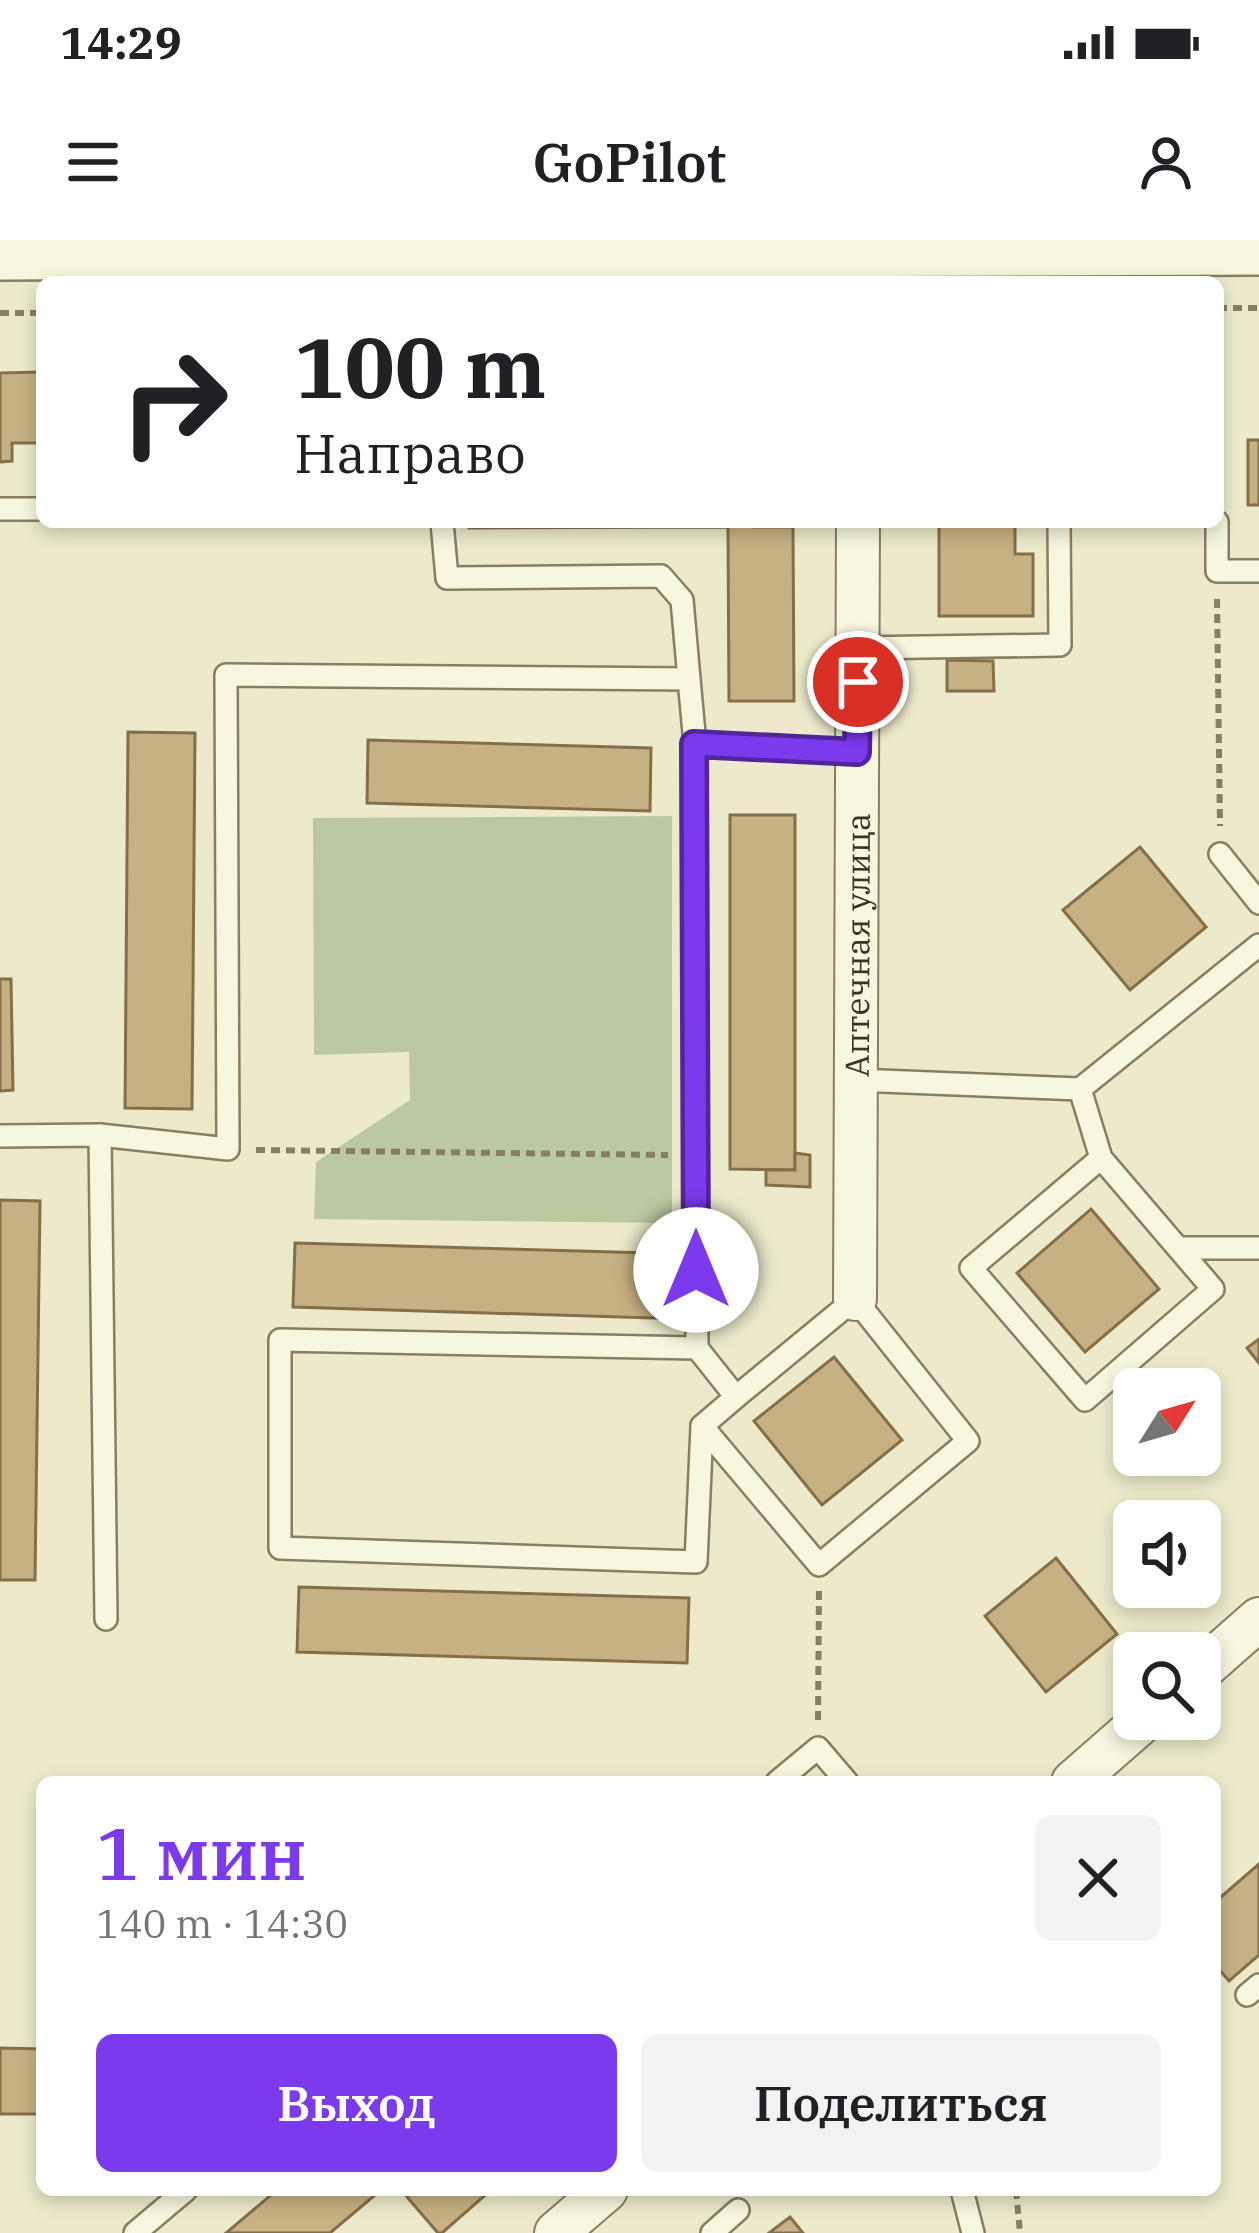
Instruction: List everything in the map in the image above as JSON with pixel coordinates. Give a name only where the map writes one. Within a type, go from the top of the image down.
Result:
[{"type":"street","points":[[0,254],[425,259],[580,245],[860,257],[1228,254]]},
{"type":"street","name":"Аптечная улица","points":[[855,1299],[858,528]]},
{"type":"street","points":[[1221,1652],[1259,1619]]},
{"type":"street","points":[[1079,1776],[1121,1740]]},
{"type":"street","points":[[556,2233],[597,2196]]},
{"type":"lane","points":[[0,509],[36,509]]},
{"type":"lane","points":[[443,528],[447,578],[661,576],[682,600],[694,744],[697,1348],[736,1397]]},
{"type":"lane","points":[[858,648],[1060,645],[1059,528]]},
{"type":"lane","points":[[1216,528],[1217,571],[1259,571]]},
{"type":"lane","points":[[0,1136],[100,1135],[228,1149],[226,675],[689,679]]},
{"type":"lane","points":[[694,744],[857,752]]},
{"type":"lane","points":[[1220,854],[1259,903]]},
{"type":"lane","points":[[856,1080],[1079,1089],[1259,946]]},
{"type":"lane","points":[[1079,1089],[1102,1158],[1213,1289],[1085,1400],[971,1268],[1102,1158]]},
{"type":"lane","points":[[100,1135],[106,1619]]},
{"type":"lane","points":[[1179,1248],[1259,1248]]},
{"type":"lane","points":[[697,1348],[280,1340],[280,1548],[696,1562],[702,1426],[855,1299],[968,1441],[819,1564],[702,1426]]},
{"type":"lane","points":[[784,1776],[818,1748],[842,1776]]},
{"type":"lane","points":[[135,2233],[178,2196]]},
{"type":"lane","points":[[964,2196],[973,2233]]},
{"type":"lane","points":[[712,2233],[738,2210]]},
{"type":"path","points":[[1224,308],[1259,308]]},
{"type":"path","points":[[0,313],[36,313]]},
{"type":"path","points":[[1217,571],[1220,854]]},
{"type":"path","points":[[228,1149],[695,1155]]},
{"type":"path","points":[[818,1748],[819,1564]]},
{"type":"path","points":[[1017,2196],[1020,2233]]},
{"type":"green space","points":[[672,816],[672,1223],[314,1219],[316,1162],[410,1100],[409,1052],[314,1055],[313,818]]},
{"type":"building","points":[[36,372],[36,443],[12,443],[12,461],[0,462],[0,373]]},
{"type":"building","points":[[1248,440],[1259,440],[1259,505],[1248,505]]},
{"type":"building","points":[[728,528],[793,528],[794,701],[729,701]]},
{"type":"building","points":[[939,528],[1015,528],[1015,554],[1033,554],[1033,616],[939,616]]},
{"type":"building","points":[[947,660],[993,661],[994,691],[947,691]]},
{"type":"building","points":[[128,732],[195,733],[192,1109],[125,1108]]},
{"type":"building","points":[[368,740],[651,748],[650,811],[367,803]]},
{"type":"building","points":[[730,815],[795,815],[795,1170],[730,1169]]},
{"type":"building","points":[[1140,847],[1206,927],[1130,990],[1063,910]]},
{"type":"building","points":[[0,979],[11,979],[13,1090],[0,1091]]},
{"type":"building","points":[[795,1153],[810,1155],[810,1187],[766,1185],[766,1170],[795,1170]]},
{"type":"building","points":[[0,1200],[40,1201],[35,1580],[0,1580]]},
{"type":"building","points":[[1091,1209],[1159,1289],[1085,1352],[1017,1273]]},
{"type":"building","points":[[295,1243],[685,1254],[684,1319],[293,1307]]},
{"type":"building","points":[[1259,1339],[1259,1363],[1247,1348]]},
{"type":"building","points":[[834,1357],[902,1440],[822,1505],[754,1421]]},
{"type":"building","points":[[1056,1558],[1115,1632],[1046,1692],[985,1616]]},
{"type":"building","points":[[299,1587],[689,1598],[687,1663],[297,1652]]},
{"type":"building","points":[[1259,1864],[1259,1955],[1229,1981],[1221,1972],[1221,1897]]},
{"type":"building","points":[[0,2048],[36,2049],[36,2114],[0,2114]]},
{"type":"building","points":[[270,2196],[374,2196],[330,2233],[226,2233]]},
{"type":"building","points":[[408,2196],[484,2196],[442,2233]]},
{"type":"building","points":[[790,2217],[803,2233],[769,2233]]},
{"type":"route","points":[[696,1270],[694,744],[857,752],[858,682]]}]
